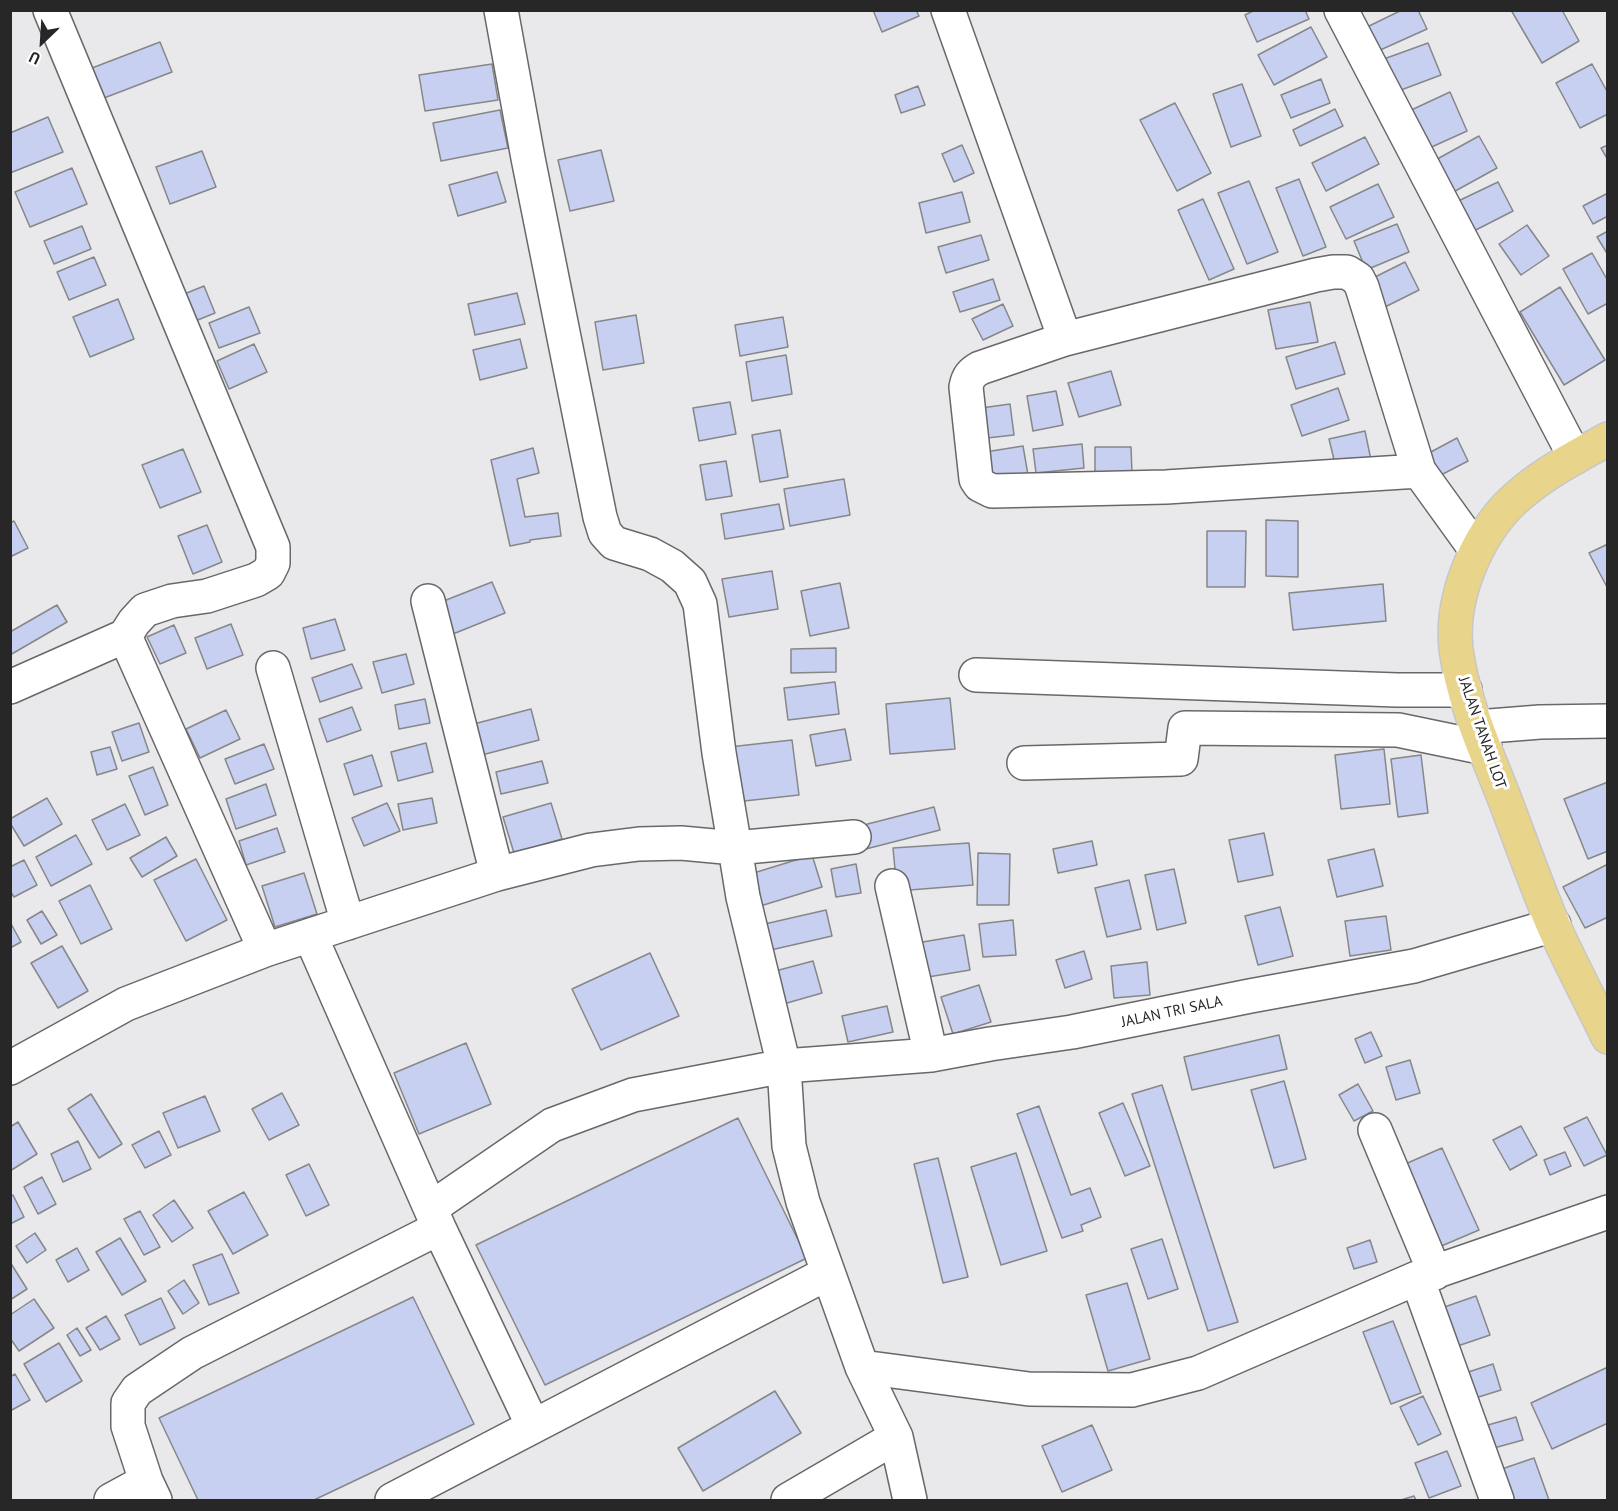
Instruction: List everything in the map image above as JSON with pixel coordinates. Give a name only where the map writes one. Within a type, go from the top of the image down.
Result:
[{"type":"main road","name":"JALAN TANAH LOT","points":[[1608,439],[1575,457],[1522,492],[1500,514],[1476,550],[1462,588],[1456,647],[1465,690],[1481,738],[1554,925],[1608,1037]]},
{"type":"street","points":[[12,681],[125,636],[145,610],[172,601],[207,596],[256,580],[268,573],[273,562],[273,547],[50,10]]},
{"type":"street","points":[[501,10],[530,170],[604,533],[614,543],[650,554],[672,566],[690,582],[700,604],[719,753],[743,897],[784,1066],[789,1146],[803,1202],[862,1367],[897,1437],[910,1500]]},
{"type":"street","points":[[948,10],[1065,339]]},
{"type":"street","points":[[1341,10],[1575,457]]},
{"type":"street","points":[[1419,471],[1166,487],[1008,492],[986,489],[976,479],[966,387],[968,378],[981,368],[1065,339],[1261,288],[1324,274],[1347,272],[1358,279],[1362,287],[1419,471],[1476,550]]},
{"type":"street","points":[[429,601],[496,874]]},
{"type":"street","points":[[125,636],[264,950]]},
{"type":"street","points":[[273,668],[348,923]]},
{"type":"street","points":[[976,675],[1341,688],[1465,690]]},
{"type":"street","points":[[1024,763],[1181,759],[1185,728],[1398,730],[1481,738],[1540,722],[1608,721]]},
{"type":"street","points":[[10,1068],[126,1004],[264,950],[496,874],[591,850],[639,844],[681,843],[735,848],[854,837]]},
{"type":"street","points":[[892,886],[931,1055]]},
{"type":"street","name":"JALAN TRI SALA","points":[[151,1491],[126,1415],[128,1403],[137,1390],[192,1353],[435,1218],[552,1125],[633,1095],[784,1066],[931,1055],[1072,1032],[1414,966],[1554,925]]},
{"type":"street","points":[[310,935],[435,1218],[533,1426]]},
{"type":"street","points":[[1375,1130],[1426,1276],[1497,1500]]},
{"type":"street","points":[[862,1367],[1029,1389],[1132,1390],[1198,1372],[1426,1276],[1608,1212]]},
{"type":"street","points":[[392,1500],[828,1274]]},
{"type":"street","points":[[788,1500],[897,1437]]},
{"type":"street","points":[[111,1500],[151,1491]]},
{"type":"building","points":[[873,10],[916,10],[919,16],[882,32]]},
{"type":"building","points":[[1255,10],[1305,10],[1309,19],[1257,42],[1245,15]]},
{"type":"building","points":[[1402,10],[1418,10],[1427,29],[1378,51],[1367,27]]},
{"type":"building","points":[[1511,10],[1562,10],[1579,41],[1542,63]]},
{"type":"building","points":[[1311,27],[1327,57],[1274,85],[1258,55]]},
{"type":"building","points":[[160,42],[172,72],[104,98],[92,68]]},
{"type":"building","points":[[1428,43],[1441,75],[1393,93],[1381,60]]},
{"type":"building","points":[[492,64],[498,100],[425,111],[419,75]]},
{"type":"building","points":[[1592,64],[1608,93],[1608,114],[1580,128],[1556,83]]},
{"type":"building","points":[[1321,79],[1330,103],[1291,118],[1281,95]]},
{"type":"building","points":[[1242,84],[1261,136],[1231,147],[1213,94]]},
{"type":"building","points":[[918,86],[925,105],[901,113],[895,95]]},
{"type":"building","points":[[1450,92],[1467,131],[1425,150],[1407,112]]},
{"type":"building","points":[[1175,103],[1211,173],[1177,191],[1140,120]]},
{"type":"building","points":[[1335,109],[1343,126],[1300,146],[1293,130]]},
{"type":"building","points":[[500,110],[508,148],[441,161],[433,123]]},
{"type":"building","points":[[48,117],[63,152],[10,173],[10,133]]},
{"type":"building","points":[[1479,136],[1497,168],[1448,195],[1430,163]]},
{"type":"building","points":[[1365,137],[1379,164],[1326,191],[1312,163]]},
{"type":"building","points":[[962,145],[974,173],[954,182],[942,154]]},
{"type":"building","points":[[1608,145],[1608,160],[1601,148]]},
{"type":"building","points":[[601,150],[614,201],[570,211],[558,160]]},
{"type":"building","points":[[202,151],[216,187],[170,204],[156,167]]},
{"type":"building","points":[[72,168],[87,204],[30,227],[15,192]]},
{"type":"building","points":[[497,172],[506,202],[458,216],[449,185]]},
{"type":"building","points":[[1299,179],[1326,247],[1303,256],[1276,188]]},
{"type":"building","points":[[1249,181],[1278,252],[1247,264],[1218,193]]},
{"type":"building","points":[[1498,182],[1513,211],[1468,234],[1452,204]]},
{"type":"building","points":[[1378,184],[1394,217],[1346,239],[1330,207]]},
{"type":"building","points":[[962,192],[970,222],[926,233],[919,203]]},
{"type":"building","points":[[1608,193],[1608,216],[1593,224],[1583,206]]},
{"type":"building","points":[[1203,199],[1234,269],[1209,280],[1178,210]]},
{"type":"building","points":[[1397,224],[1409,252],[1366,270],[1354,241]]},
{"type":"building","points":[[1527,225],[1549,256],[1521,275],[1499,244]]},
{"type":"building","points":[[82,226],[91,249],[54,264],[44,241]]},
{"type":"building","points":[[1608,231],[1608,255],[1597,237]]},
{"type":"building","points":[[981,235],[989,260],[946,273],[938,247]]},
{"type":"building","points":[[1592,253],[1608,281],[1608,303],[1588,314],[1563,269]]},
{"type":"building","points":[[94,257],[106,285],[69,300],[57,272]]},
{"type":"building","points":[[1405,262],[1419,290],[1381,309],[1367,281]]},
{"type":"building","points":[[993,279],[1000,300],[960,312],[953,292]]},
{"type":"building","points":[[204,286],[215,313],[183,326],[172,299]]},
{"type":"building","points":[[1560,287],[1605,360],[1564,385],[1520,312]]},
{"type":"building","points":[[517,293],[525,324],[475,335],[468,304]]},
{"type":"building","points":[[118,299],[134,339],[90,357],[73,317]]},
{"type":"building","points":[[1310,302],[1318,342],[1276,349],[1268,310]]},
{"type":"building","points":[[1003,304],[1013,326],[983,340],[972,319]]},
{"type":"building","points":[[249,307],[260,333],[219,348],[209,323]]},
{"type":"building","points":[[636,315],[644,363],[603,370],[595,322]]},
{"type":"building","points":[[783,317],[788,347],[740,356],[735,325]]},
{"type":"building","points":[[520,339],[527,368],[480,380],[473,350]]},
{"type":"building","points":[[1335,342],[1345,374],[1296,389],[1286,357]]},
{"type":"building","points":[[254,344],[267,372],[229,389],[217,361]]},
{"type":"building","points":[[786,355],[792,394],[752,401],[746,362]]},
{"type":"building","points":[[1111,371],[1121,405],[1079,417],[1068,383]]},
{"type":"building","points":[[1338,388],[1349,420],[1302,436],[1291,405]]},
{"type":"building","points":[[1056,391],[1063,425],[1033,431],[1027,396]]},
{"type":"building","points":[[730,402],[736,434],[699,441],[693,408]]},
{"type":"building","points":[[1010,404],[1014,435],[978,439],[974,409]]},
{"type":"building","points":[[780,430],[788,477],[760,482],[752,435]]},
{"type":"building","points":[[1365,431],[1371,460],[1336,468],[1329,439]]},
{"type":"building","points":[[1457,438],[1468,461],[1441,475],[1429,453]]},
{"type":"building","points":[[1082,444],[1084,468],[1036,473],[1033,449]]},
{"type":"building","points":[[1023,446],[1028,475],[984,482],[979,453]]},
{"type":"building","points":[[1095,447],[1131,447],[1132,473],[1095,474]]},
{"type":"building","points":[[533,448],[539,473],[517,479],[525,517],[558,513],[561,536],[530,540],[530,542],[510,546],[491,460]]},
{"type":"building","points":[[183,449],[201,492],[160,508],[142,465]]},
{"type":"building","points":[[726,461],[732,496],[706,500],[700,465]]},
{"type":"building","points":[[844,479],[850,515],[790,526],[784,489]]},
{"type":"building","points":[[779,504],[784,529],[725,539],[721,514]]},
{"type":"building","points":[[1266,520],[1298,521],[1298,577],[1266,576]]},
{"type":"building","points":[[14,521],[28,548],[10,557],[10,523]]},
{"type":"building","points":[[207,525],[222,562],[193,574],[178,536]]},
{"type":"building","points":[[1207,531],[1246,531],[1245,587],[1207,587]]},
{"type":"building","points":[[1608,544],[1608,589],[1589,553]]},
{"type":"building","points":[[772,571],[778,609],[729,617],[722,579]]},
{"type":"building","points":[[492,582],[505,613],[453,634],[441,602]]},
{"type":"building","points":[[840,583],[849,628],[810,636],[801,591]]},
{"type":"building","points":[[1383,584],[1386,621],[1293,630],[1289,593]]},
{"type":"building","points":[[57,605],[67,622],[10,655],[10,632]]},
{"type":"building","points":[[335,619],[345,650],[311,659],[303,628]]},
{"type":"building","points":[[231,624],[243,655],[207,669],[195,638]]},
{"type":"building","points":[[174,625],[186,653],[160,664],[147,637]]},
{"type":"building","points":[[836,648],[836,672],[791,673],[791,649]]},
{"type":"building","points":[[406,654],[414,684],[382,693],[373,662]]},
{"type":"building","points":[[352,664],[362,688],[320,702],[312,678]]},
{"type":"building","points":[[835,682],[839,714],[788,720],[784,688]]},
{"type":"building","points":[[950,698],[955,749],[890,754],[886,704]]},
{"type":"building","points":[[425,699],[430,723],[399,729],[395,705]]},
{"type":"building","points":[[352,707],[361,730],[327,742],[319,719]]},
{"type":"building","points":[[531,709],[539,740],[478,756],[470,725]]},
{"type":"building","points":[[226,710],[240,739],[200,758],[186,729]]},
{"type":"building","points":[[139,723],[149,752],[122,761],[112,732]]},
{"type":"building","points":[[845,729],[851,760],[816,766],[810,735]]},
{"type":"building","points":[[792,740],[799,795],[735,802],[729,747]]},
{"type":"building","points":[[426,743],[433,772],[398,781],[391,752]]},
{"type":"building","points":[[264,744],[274,769],[235,784],[225,759]]},
{"type":"building","points":[[110,747],[117,769],[97,775],[91,752]]},
{"type":"building","points":[[1384,749],[1390,804],[1341,809],[1335,755]]},
{"type":"building","points":[[372,755],[382,786],[354,795],[344,764]]},
{"type":"building","points":[[1421,755],[1428,813],[1398,817],[1391,759]]},
{"type":"building","points":[[542,761],[548,783],[501,794],[496,772]]},
{"type":"building","points":[[153,767],[168,805],[145,815],[129,776]]},
{"type":"building","points":[[1608,782],[1608,851],[1588,859],[1564,799]]},
{"type":"building","points":[[266,784],[276,815],[236,829],[226,799]]},
{"type":"building","points":[[47,798],[62,824],[24,846],[10,823],[10,819]]},
{"type":"building","points":[[432,798],[437,823],[403,830],[398,804]]},
{"type":"building","points":[[387,803],[400,831],[364,846],[352,818]]},
{"type":"building","points":[[551,803],[562,839],[514,853],[503,817]]},
{"type":"building","points":[[125,804],[140,835],[107,850],[92,820]]},
{"type":"building","points":[[934,807],[940,830],[862,850],[856,827]]},
{"type":"building","points":[[277,828],[285,852],[246,865],[239,841]]},
{"type":"building","points":[[1264,833],[1273,875],[1238,882],[1229,840]]},
{"type":"building","points":[[76,835],[92,864],[51,886],[36,857]]},
{"type":"building","points":[[166,837],[177,856],[142,877],[130,858]]},
{"type":"building","points":[[1092,841],[1097,865],[1058,873],[1053,849]]},
{"type":"building","points":[[969,843],[973,885],[897,891],[893,848]]},
{"type":"building","points":[[1374,849],[1383,886],[1337,897],[1328,860]]},
{"type":"building","points":[[978,853],[1010,854],[1009,905],[977,905]]},
{"type":"building","points":[[812,855],[822,887],[754,908],[744,876]]},
{"type":"building","points":[[196,859],[227,920],[186,941],[154,880]]},
{"type":"building","points":[[24,860],[37,885],[14,897],[10,891],[10,867]]},
{"type":"building","points":[[856,864],[861,893],[836,897],[831,869]]},
{"type":"building","points":[[1608,864],[1608,917],[1585,928],[1563,887]]},
{"type":"building","points":[[1174,869],[1186,923],[1157,930],[1145,875]]},
{"type":"building","points":[[304,873],[317,914],[275,927],[262,886]]},
{"type":"building","points":[[1129,880],[1141,929],[1107,937],[1095,888]]},
{"type":"building","points":[[90,885],[112,929],[81,944],[59,901]]},
{"type":"building","points":[[1280,907],[1293,956],[1258,965],[1245,916]]},
{"type":"building","points":[[826,910],[832,936],[762,952],[756,926]]},
{"type":"building","points":[[42,911],[57,935],[41,944],[27,920]]},
{"type":"building","points":[[1386,916],[1391,950],[1350,956],[1345,921]]},
{"type":"building","points":[[1013,920],[1016,955],[983,957],[979,924]]},
{"type":"building","points":[[10,922],[21,942],[10,948]]},
{"type":"building","points":[[964,935],[970,970],[922,978],[917,943]]},
{"type":"building","points":[[62,946],[88,991],[58,1008],[31,963]]},
{"type":"building","points":[[1084,951],[1092,979],[1065,988],[1056,960]]},
{"type":"building","points":[[650,953],[679,1016],[601,1050],[572,989]]},
{"type":"building","points":[[813,961],[822,993],[773,1007],[764,974]]},
{"type":"building","points":[[1147,962],[1150,995],[1114,998],[1111,966]]},
{"type":"building","points":[[979,985],[991,1022],[953,1034],[941,997]]},
{"type":"building","points":[[887,1006],[893,1032],[848,1042],[842,1016]]},
{"type":"building","points":[[1371,1032],[1382,1056],[1365,1063],[1355,1039]]},
{"type":"building","points":[[1279,1035],[1287,1069],[1192,1090],[1184,1057]]},
{"type":"building","points":[[466,1043],[491,1104],[419,1134],[394,1073]]},
{"type":"building","points":[[1410,1060],[1420,1093],[1396,1100],[1386,1067]]},
{"type":"building","points":[[1284,1081],[1306,1159],[1274,1168],[1251,1090]]},
{"type":"building","points":[[1358,1084],[1373,1111],[1354,1121],[1339,1095]]},
{"type":"building","points":[[1162,1085],[1238,1322],[1208,1331],[1132,1094]]},
{"type":"building","points":[[282,1093],[299,1125],[269,1140],[252,1109]]},
{"type":"building","points":[[91,1094],[122,1144],[99,1158],[68,1109]]},
{"type":"building","points":[[205,1096],[220,1131],[178,1148],[163,1113]]},
{"type":"building","points":[[1123,1103],[1150,1166],[1125,1176],[1099,1113]]},
{"type":"building","points":[[1039,1106],[1071,1195],[1090,1188],[1101,1217],[1081,1225],[1083,1231],[1062,1238],[1017,1114]]},
{"type":"building","points":[[1587,1117],[1607,1155],[1584,1166],[1564,1128]]},
{"type":"building","points":[[738,1118],[807,1258],[545,1385],[476,1245]]},
{"type":"building","points":[[18,1122],[37,1154],[10,1171],[10,1127]]},
{"type":"building","points":[[1521,1126],[1537,1155],[1510,1170],[1493,1140]]},
{"type":"building","points":[[159,1131],[171,1155],[145,1168],[132,1145]]},
{"type":"building","points":[[78,1141],[91,1169],[63,1182],[51,1154]]},
{"type":"building","points":[[1442,1148],[1479,1230],[1432,1250],[1396,1168]]},
{"type":"building","points":[[1565,1152],[1571,1166],[1550,1175],[1544,1160]]},
{"type":"building","points":[[1016,1153],[1047,1251],[1001,1265],[971,1167]]},
{"type":"building","points":[[938,1158],[968,1277],[943,1283],[914,1164]]},
{"type":"building","points":[[309,1164],[329,1205],[306,1216],[286,1175]]},
{"type":"building","points":[[42,1177],[56,1204],[38,1214],[24,1187]]},
{"type":"building","points":[[244,1192],[268,1235],[233,1254],[208,1211]]},
{"type":"building","points":[[13,1195],[24,1217],[10,1224],[10,1197]]},
{"type":"building","points":[[174,1200],[193,1228],[172,1242],[153,1215]]},
{"type":"building","points":[[140,1211],[160,1247],[144,1255],[124,1219]]},
{"type":"building","points":[[35,1233],[46,1250],[27,1263],[16,1246]]},
{"type":"building","points":[[120,1238],[146,1281],[122,1295],[96,1252]]},
{"type":"building","points":[[1162,1239],[1178,1289],[1148,1299],[1131,1249]]},
{"type":"building","points":[[1370,1240],[1377,1262],[1354,1269],[1347,1248]]},
{"type":"building","points":[[77,1248],[89,1270],[68,1282],[56,1260]]},
{"type":"building","points":[[222,1254],[239,1293],[209,1305],[193,1265]]},
{"type":"building","points":[[10,1262],[27,1289],[10,1300]]},
{"type":"building","points":[[184,1280],[199,1303],[183,1314],[168,1291]]},
{"type":"building","points":[[1127,1283],[1150,1359],[1108,1371],[1086,1295]]},
{"type":"building","points":[[1476,1296],[1490,1335],[1446,1350],[1433,1311]]},
{"type":"building","points":[[413,1297],[474,1424],[314,1500],[198,1500],[159,1418]]},
{"type":"building","points":[[161,1298],[175,1328],[140,1345],[125,1315]]},
{"type":"building","points":[[34,1299],[54,1328],[19,1351],[10,1338],[10,1315]]},
{"type":"building","points":[[106,1316],[120,1339],[100,1350],[86,1328]]},
{"type":"building","points":[[1393,1321],[1421,1393],[1391,1404],[1363,1332]]},
{"type":"building","points":[[77,1328],[91,1350],[80,1356],[67,1335]]},
{"type":"building","points":[[59,1343],[82,1381],[46,1402],[24,1364]]},
{"type":"building","points":[[1493,1364],[1501,1390],[1469,1400],[1462,1374]]},
{"type":"building","points":[[1608,1367],[1608,1423],[1552,1449],[1531,1403]]},
{"type":"building","points":[[15,1374],[30,1400],[10,1411],[10,1377]]},
{"type":"building","points":[[775,1391],[801,1433],[703,1491],[678,1448]]},
{"type":"building","points":[[1423,1396],[1441,1434],[1418,1445],[1400,1407]]},
{"type":"building","points":[[1516,1417],[1523,1440],[1494,1448],[1488,1425]]},
{"type":"building","points":[[1092,1425],[1112,1470],[1062,1492],[1042,1446]]},
{"type":"building","points":[[1447,1451],[1461,1486],[1429,1498],[1415,1463]]},
{"type":"building","points":[[1534,1458],[1549,1500],[1504,1500],[1493,1472]]},
{"type":"building","points":[[1414,1496],[1416,1500],[1401,1500]]}]
